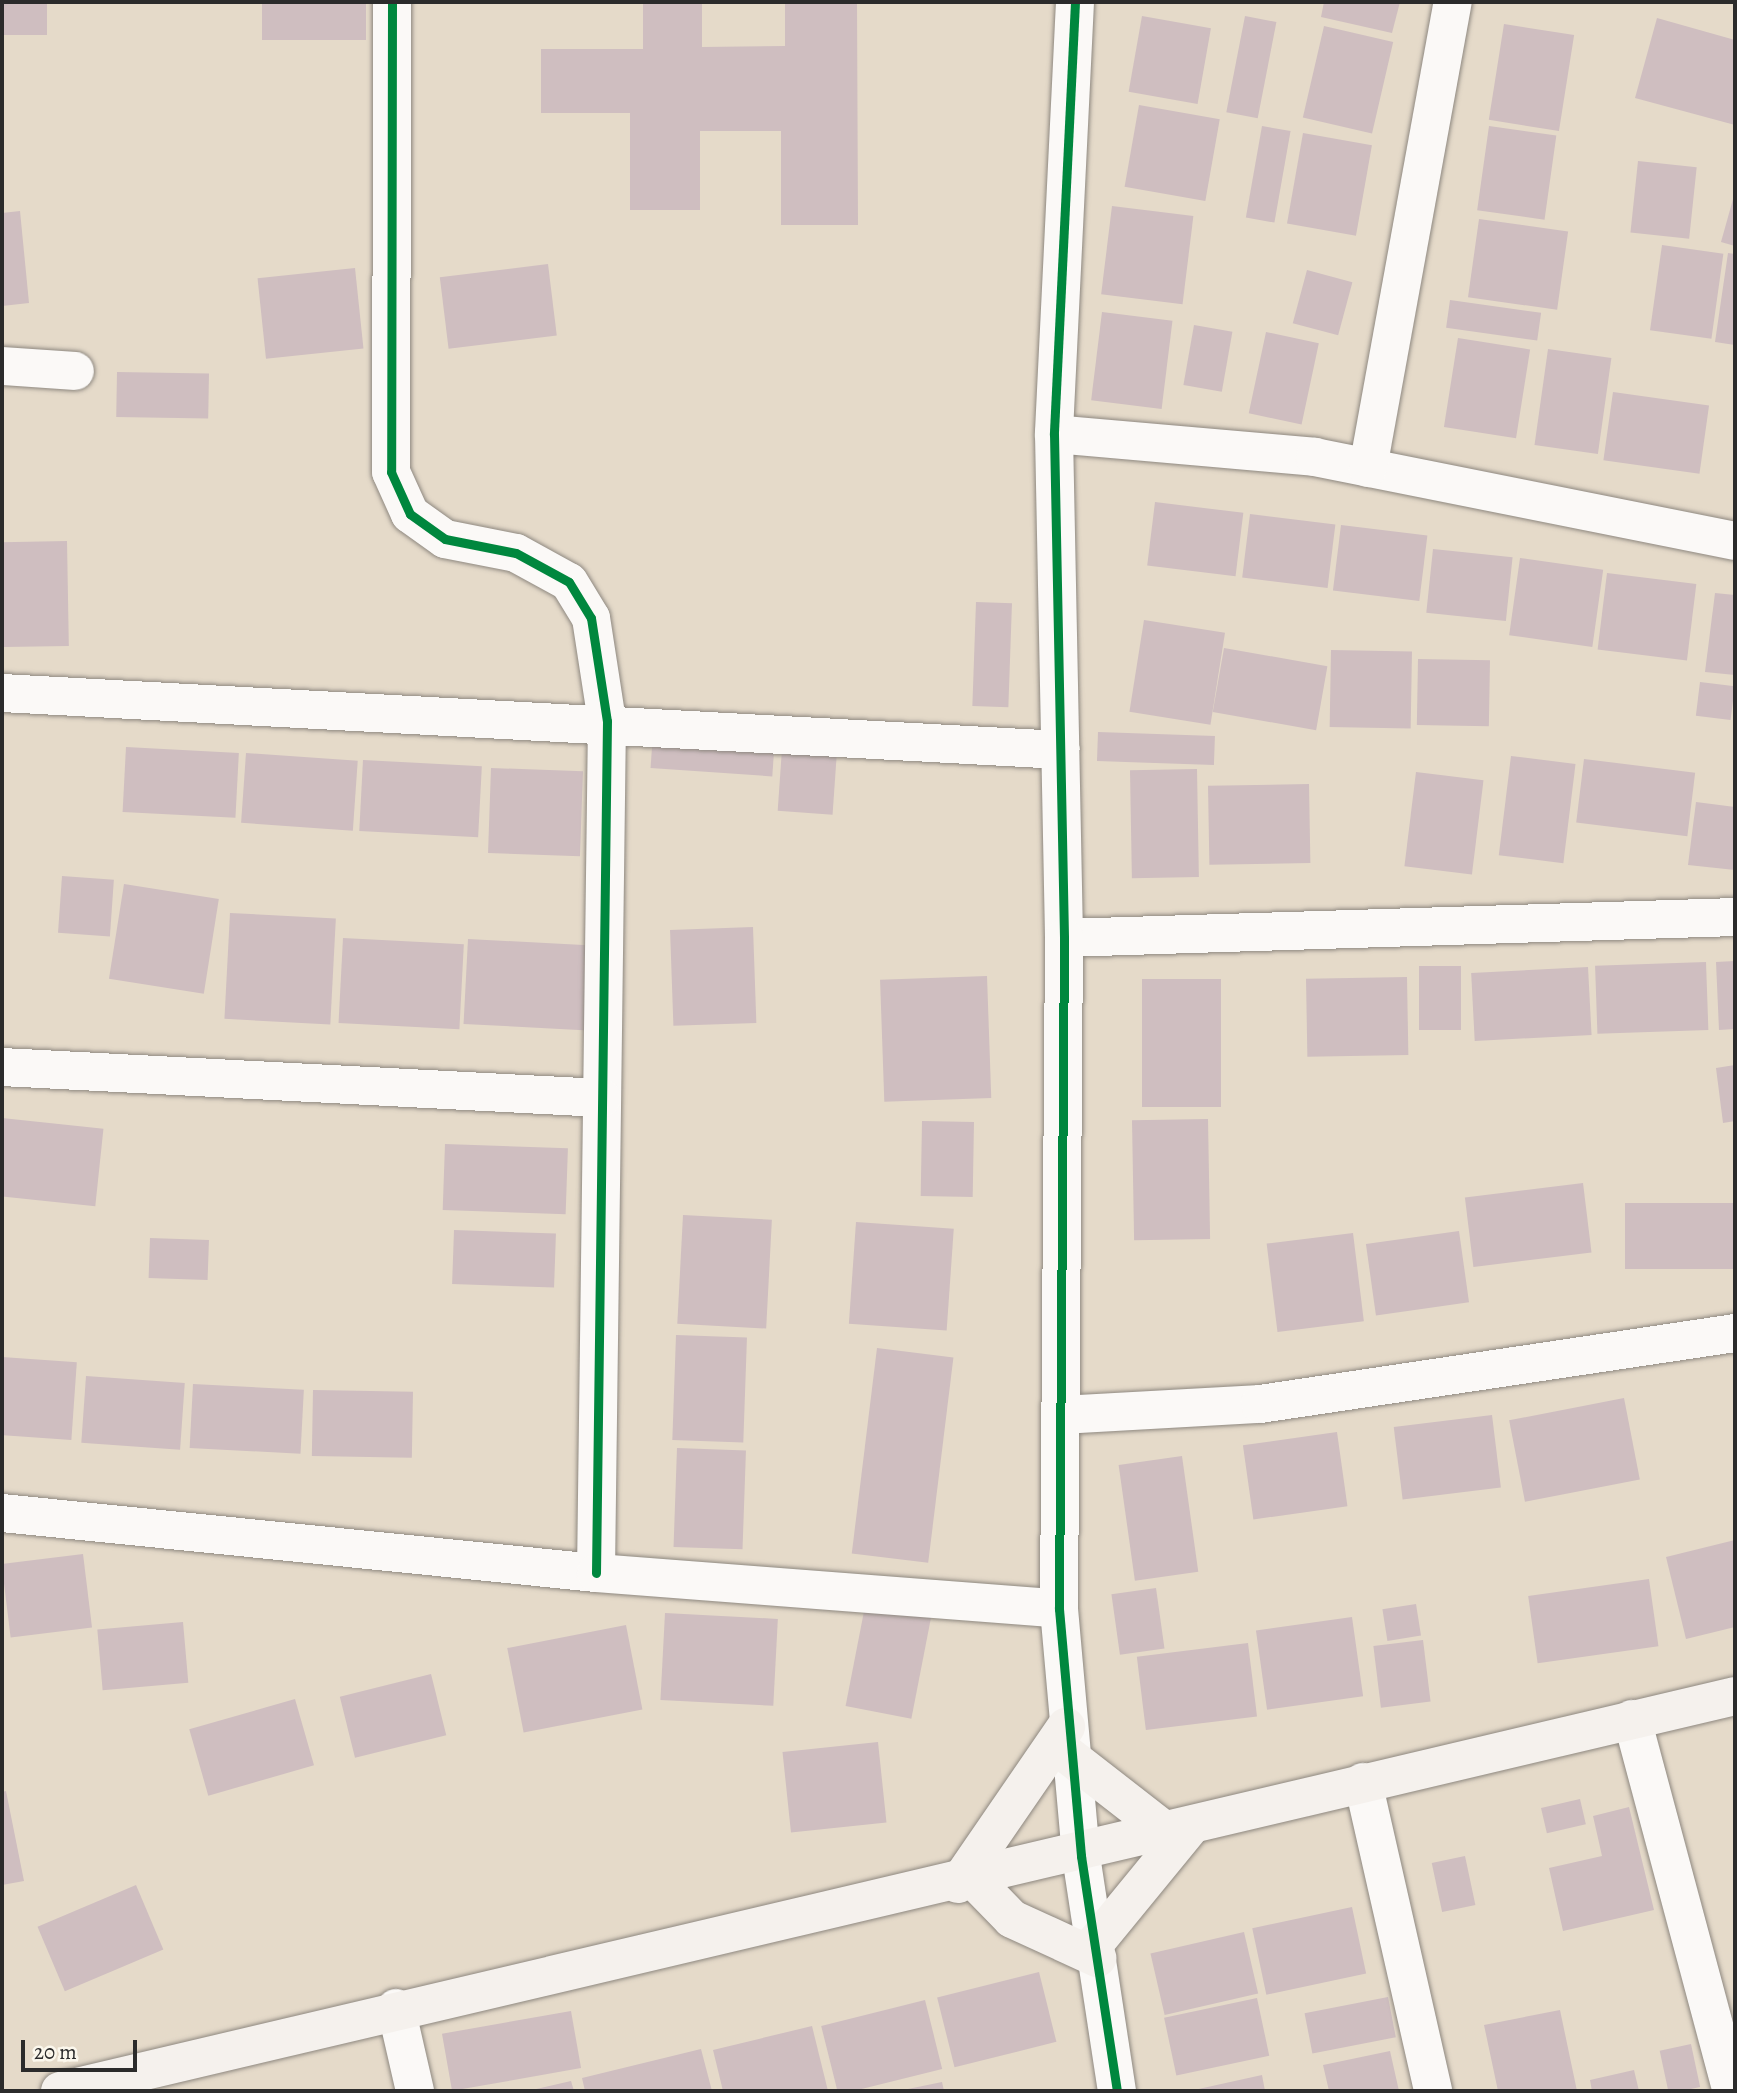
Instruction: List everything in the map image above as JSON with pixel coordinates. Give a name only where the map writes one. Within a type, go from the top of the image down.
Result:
[{"type":"main road","points":[[60,2091],[396,2008],[1081,1856],[1363,1782],[1735,1696]]},
{"type":"main road","points":[[966,1882],[1068,1742],[1179,1830]]},
{"type":"main road","points":[[966,1882],[1020,1924],[1097,1950],[1179,1830]]},
{"type":"street","points":[[392,2],[391,472],[410,514],[444,539],[516,553],[569,582],[591,618],[607,721],[596,1573]]},
{"type":"street","points":[[1075,2],[1054,434],[1064,938],[1059,1609],[1068,1742],[1081,1856],[1117,2091]]},
{"type":"street","points":[[1368,468],[1454,2]]},
{"type":"street","points":[[2,366],[75,371]]},
{"type":"street","points":[[1054,434],[1315,457],[1735,541]]},
{"type":"street","points":[[2,693],[607,721],[1060,750]]},
{"type":"street","points":[[1064,938],[1735,917]]},
{"type":"street","points":[[2,1067],[602,1098]]},
{"type":"street","points":[[1062,1415],[1260,1404],[1735,1333]]},
{"type":"street","points":[[2,1513],[596,1573],[1059,1609]]},
{"type":"street","points":[[1632,1719],[1732,2091]]},
{"type":"street","points":[[1363,1782],[1433,2091]]},
{"type":"street","points":[[396,2008],[415,2091]]},
{"type":"building","points":[[2,2],[47,2],[47,35],[2,35]]},
{"type":"building","points":[[262,2],[366,2],[366,40],[262,40]]},
{"type":"building","points":[[643,2],[702,2],[702,47],[785,46],[785,2],[857,2],[858,225],[781,225],[781,131],[700,131],[700,210],[630,210],[630,113],[541,113],[541,49],[643,49]]},
{"type":"building","points":[[1324,2],[1400,2],[1392,33],[1321,17]]},
{"type":"building","points":[[1142,16],[1211,28],[1198,104],[1129,92]]},
{"type":"building","points":[[1245,16],[1276,22],[1258,118],[1226,112]]},
{"type":"building","points":[[1657,18],[1735,40],[1735,125],[1635,98]]},
{"type":"building","points":[[1504,24],[1574,35],[1559,131],[1489,120]]},
{"type":"building","points":[[1324,26],[1393,42],[1372,134],[1303,118]]},
{"type":"building","points":[[1139,105],[1220,119],[1205,201],[1125,187]]},
{"type":"building","points":[[1262,126],[1291,131],[1274,223],[1246,218]]},
{"type":"building","points":[[1489,126],[1556,135],[1545,220],[1477,210]]},
{"type":"building","points":[[1303,133],[1372,145],[1356,236],[1287,224]]},
{"type":"building","points":[[1638,161],[1697,167],[1689,239],[1630,233]]},
{"type":"building","points":[[1735,192],[1735,246],[1721,242]]},
{"type":"building","points":[[1112,206],[1193,216],[1183,304],[1101,294]]},
{"type":"building","points":[[20,211],[29,303],[2,306],[2,213]]},
{"type":"building","points":[[1479,219],[1568,232],[1557,310],[1468,297]]},
{"type":"building","points":[[1662,245],[1723,254],[1711,339],[1650,330]]},
{"type":"building","points":[[1728,253],[1735,254],[1735,345],[1715,342]]},
{"type":"building","points":[[548,264],[557,335],[449,349],[440,277]]},
{"type":"building","points":[[355,268],[363,349],[266,359],[258,278]]},
{"type":"building","points":[[1307,270],[1352,282],[1338,335],[1293,323]]},
{"type":"building","points":[[1450,300],[1541,313],[1537,341],[1446,328]]},
{"type":"building","points":[[1102,312],[1172,321],[1162,409],[1091,400]]},
{"type":"building","points":[[1194,325],[1232,332],[1222,392],[1183,385]]},
{"type":"building","points":[[1266,332],[1319,343],[1302,424],[1249,413]]},
{"type":"building","points":[[1458,338],[1530,349],[1516,438],[1444,427]]},
{"type":"building","points":[[1548,349],[1611,358],[1598,454],[1535,445]]},
{"type":"building","points":[[117,372],[209,374],[208,419],[116,417]]},
{"type":"building","points":[[1613,392],[1709,405],[1699,474],[1603,460]]},
{"type":"building","points":[[1155,502],[1243,513],[1236,576],[1147,566]]},
{"type":"building","points":[[1250,514],[1335,524],[1328,588],[1242,578]]},
{"type":"building","points":[[1341,525],[1427,536],[1419,601],[1333,591]]},
{"type":"building","points":[[67,541],[69,646],[4,647],[2,542]]},
{"type":"building","points":[[1433,549],[1513,557],[1506,621],[1426,613]]},
{"type":"building","points":[[1520,558],[1603,570],[1592,647],[1509,635]]},
{"type":"building","points":[[1607,573],[1696,584],[1687,660],[1598,649]]},
{"type":"building","points":[[1715,593],[1735,595],[1735,675],[1705,672]]},
{"type":"building","points":[[976,602],[1012,603],[1008,707],[972,706]]},
{"type":"building","points":[[1144,620],[1225,633],[1210,725],[1129,712]]},
{"type":"building","points":[[1224,648],[1327,666],[1316,730],[1213,712]]},
{"type":"building","points":[[1331,650],[1412,651],[1411,728],[1330,727]]},
{"type":"building","points":[[1418,659],[1490,660],[1489,726],[1417,725]]},
{"type":"building","points":[[1700,682],[1735,686],[1731,720],[1696,716]]},
{"type":"building","points":[[1098,732],[1215,736],[1214,765],[1097,761]]},
{"type":"building","points":[[653,733],[775,742],[772,776],[651,768]]},
{"type":"building","points":[[126,747],[239,753],[235,818],[123,812]]},
{"type":"building","points":[[782,749],[837,753],[833,815],[778,811]]},
{"type":"building","points":[[246,753],[358,761],[353,831],[241,823]]},
{"type":"building","points":[[1511,756],[1576,764],[1563,863],[1499,855]]},
{"type":"building","points":[[1584,759],[1695,773],[1687,836],[1576,823]]},
{"type":"building","points":[[363,760],[482,766],[478,837],[359,831]]},
{"type":"building","points":[[491,768],[583,771],[580,856],[488,853]]},
{"type":"building","points":[[1197,769],[1199,877],[1132,878],[1130,770]]},
{"type":"building","points":[[1416,772],[1483,780],[1472,875],[1404,866]]},
{"type":"building","points":[[1309,784],[1310,863],[1209,865],[1208,786]]},
{"type":"building","points":[[1696,802],[1735,807],[1735,870],[1688,865]]},
{"type":"building","points":[[62,876],[114,880],[110,936],[58,933]]},
{"type":"building","points":[[124,884],[219,899],[204,994],[109,979]]},
{"type":"building","points":[[230,913],[336,919],[330,1024],[224,1019]]},
{"type":"building","points":[[753,927],[756,1023],[673,1026],[670,930]]},
{"type":"building","points":[[343,938],[464,944],[459,1029],[339,1023]]},
{"type":"building","points":[[468,939],[593,946],[588,1030],[464,1024]]},
{"type":"building","points":[[1735,961],[1735,1029],[1719,1030],[1716,962]]},
{"type":"building","points":[[1706,962],[1708,1030],[1597,1034],[1595,966]]},
{"type":"building","points":[[1419,966],[1461,966],[1461,1030],[1419,1030]]},
{"type":"building","points":[[1588,967],[1592,1035],[1475,1041],[1471,973]]},
{"type":"building","points":[[987,976],[991,1098],[884,1102],[880,980]]},
{"type":"building","points":[[1407,977],[1408,1055],[1307,1057],[1306,979]]},
{"type":"building","points":[[1142,979],[1221,979],[1221,1107],[1142,1107]]},
{"type":"building","points":[[1735,1065],[1735,1121],[1723,1123],[1716,1068]]},
{"type":"building","points":[[2,1118],[103,1129],[95,1206],[2,1196]]},
{"type":"building","points":[[1208,1119],[1210,1239],[1134,1240],[1132,1120]]},
{"type":"building","points":[[922,1121],[974,1122],[973,1197],[921,1196]]},
{"type":"building","points":[[445,1144],[568,1148],[566,1214],[443,1210]]},
{"type":"building","points":[[1583,1183],[1592,1252],[1473,1267],[1465,1198]]},
{"type":"building","points":[[1625,1203],[1735,1203],[1735,1269],[1625,1269]]},
{"type":"building","points":[[683,1215],[772,1220],[766,1329],[677,1324]]},
{"type":"building","points":[[856,1222],[954,1229],[947,1331],[849,1324]]},
{"type":"building","points":[[454,1230],[556,1234],[554,1288],[452,1284]]},
{"type":"building","points":[[1459,1231],[1469,1302],[1376,1315],[1366,1244]]},
{"type":"building","points":[[1353,1233],[1364,1321],[1277,1332],[1267,1244]]},
{"type":"building","points":[[150,1238],[209,1240],[208,1280],[149,1278]]},
{"type":"building","points":[[676,1335],[747,1337],[743,1442],[672,1440]]},
{"type":"building","points":[[877,1348],[953,1357],[928,1563],[852,1553]]},
{"type":"building","points":[[2,1357],[77,1362],[71,1440],[2,1435]]},
{"type":"building","points":[[86,1376],[185,1383],[180,1450],[81,1443]]},
{"type":"building","points":[[193,1384],[304,1390],[300,1454],[190,1448]]},
{"type":"building","points":[[313,1390],[413,1392],[412,1458],[312,1456]]},
{"type":"building","points":[[1624,1398],[1640,1479],[1525,1502],[1509,1420]]},
{"type":"building","points":[[1492,1415],[1501,1487],[1403,1500],[1394,1427]]},
{"type":"building","points":[[1337,1432],[1347,1506],[1253,1519],[1243,1445]]},
{"type":"building","points":[[677,1448],[746,1450],[743,1549],[674,1547]]},
{"type":"building","points":[[1182,1456],[1198,1572],[1135,1581],[1119,1465]]},
{"type":"building","points":[[1735,1540],[1735,1627],[1686,1639],[1666,1557]]},
{"type":"building","points":[[83,1554],[92,1627],[11,1637],[2,1564]]},
{"type":"building","points":[[1649,1579],[1658,1646],[1538,1663],[1528,1596]]},
{"type":"building","points":[[1156,1588],[1164,1648],[1120,1655],[1111,1594]]},
{"type":"building","points":[[866,1601],[932,1614],[911,1719],[846,1706]]},
{"type":"building","points":[[1416,1604],[1421,1636],[1387,1641],[1382,1609]]},
{"type":"building","points":[[665,1613],[778,1619],[773,1706],[660,1700]]},
{"type":"building","points":[[1352,1617],[1363,1696],[1267,1710],[1256,1630]]},
{"type":"building","points":[[183,1622],[188,1683],[103,1690],[97,1629]]},
{"type":"building","points":[[626,1625],[642,1709],[524,1733],[507,1648]]},
{"type":"building","points":[[1423,1640],[1431,1702],[1381,1708],[1373,1646]]},
{"type":"building","points":[[1248,1643],[1257,1716],[1146,1730],[1137,1657]]},
{"type":"building","points":[[431,1674],[446,1735],[355,1758],[340,1697]]},
{"type":"building","points":[[295,1699],[314,1765],[208,1796],[189,1729]]},
{"type":"building","points":[[878,1742],[886,1823],[791,1833],[783,1752]]},
{"type":"building","points":[[6,1791],[24,1881],[2,1885],[2,1792]]},
{"type":"building","points":[[1580,1799],[1586,1824],[1547,1833],[1541,1808]]},
{"type":"building","points":[[1629,1807],[1654,1910],[1563,1931],[1549,1868],[1602,1856],[1593,1816]]},
{"type":"building","points":[[1465,1856],[1475,1905],[1442,1912],[1432,1863]]},
{"type":"building","points":[[136,1885],[163,1949],[65,1991],[38,1927]]},
{"type":"building","points":[[1352,1907],[1366,1974],[1266,1995],[1252,1928]]},
{"type":"building","points":[[1244,1932],[1258,1993],[1165,2015],[1150,1954]]},
{"type":"building","points":[[1039,1972],[1056,2042],[955,2067],[937,1997]]},
{"type":"building","points":[[1388,1997],[1396,2037],[1312,2053],[1305,2013]]},
{"type":"building","points":[[1257,1998],[1269,2056],[1176,2075],[1164,2018]]},
{"type":"building","points":[[925,2000],[942,2069],[854,2091],[837,2091],[821,2026]]},
{"type":"building","points":[[1560,2010],[1577,2091],[1498,2091],[1484,2025]]},
{"type":"building","points":[[571,2011],[581,2068],[452,2091],[442,2034]]},
{"type":"building","points":[[812,2026],[828,2091],[723,2091],[713,2050]]},
{"type":"building","points":[[1691,2044],[1700,2087],[1668,2091],[1660,2051]]},
{"type":"building","points":[[701,2049],[712,2091],[585,2091],[582,2078]]},
{"type":"building","points":[[1390,2051],[1399,2091],[1329,2091],[1323,2065]]},
{"type":"building","points":[[1634,2070],[1639,2091],[1592,2091],[1590,2080]]},
{"type":"building","points":[[1262,2075],[1265,2091],[1194,2091],[1194,2090]]},
{"type":"building","points":[[571,2081],[574,2091],[532,2090]]},
{"type":"building","points":[[942,2082],[944,2091],[903,2091],[903,2090]]},
{"type":"cycle path","points":[[392,2],[391,472],[410,514],[445,539],[516,553],[569,582],[591,618],[607,721],[596,1573]]},
{"type":"cycle path","points":[[1075,2],[1054,434],[1064,938],[1059,1609],[1081,1856],[1117,2091]]}]
